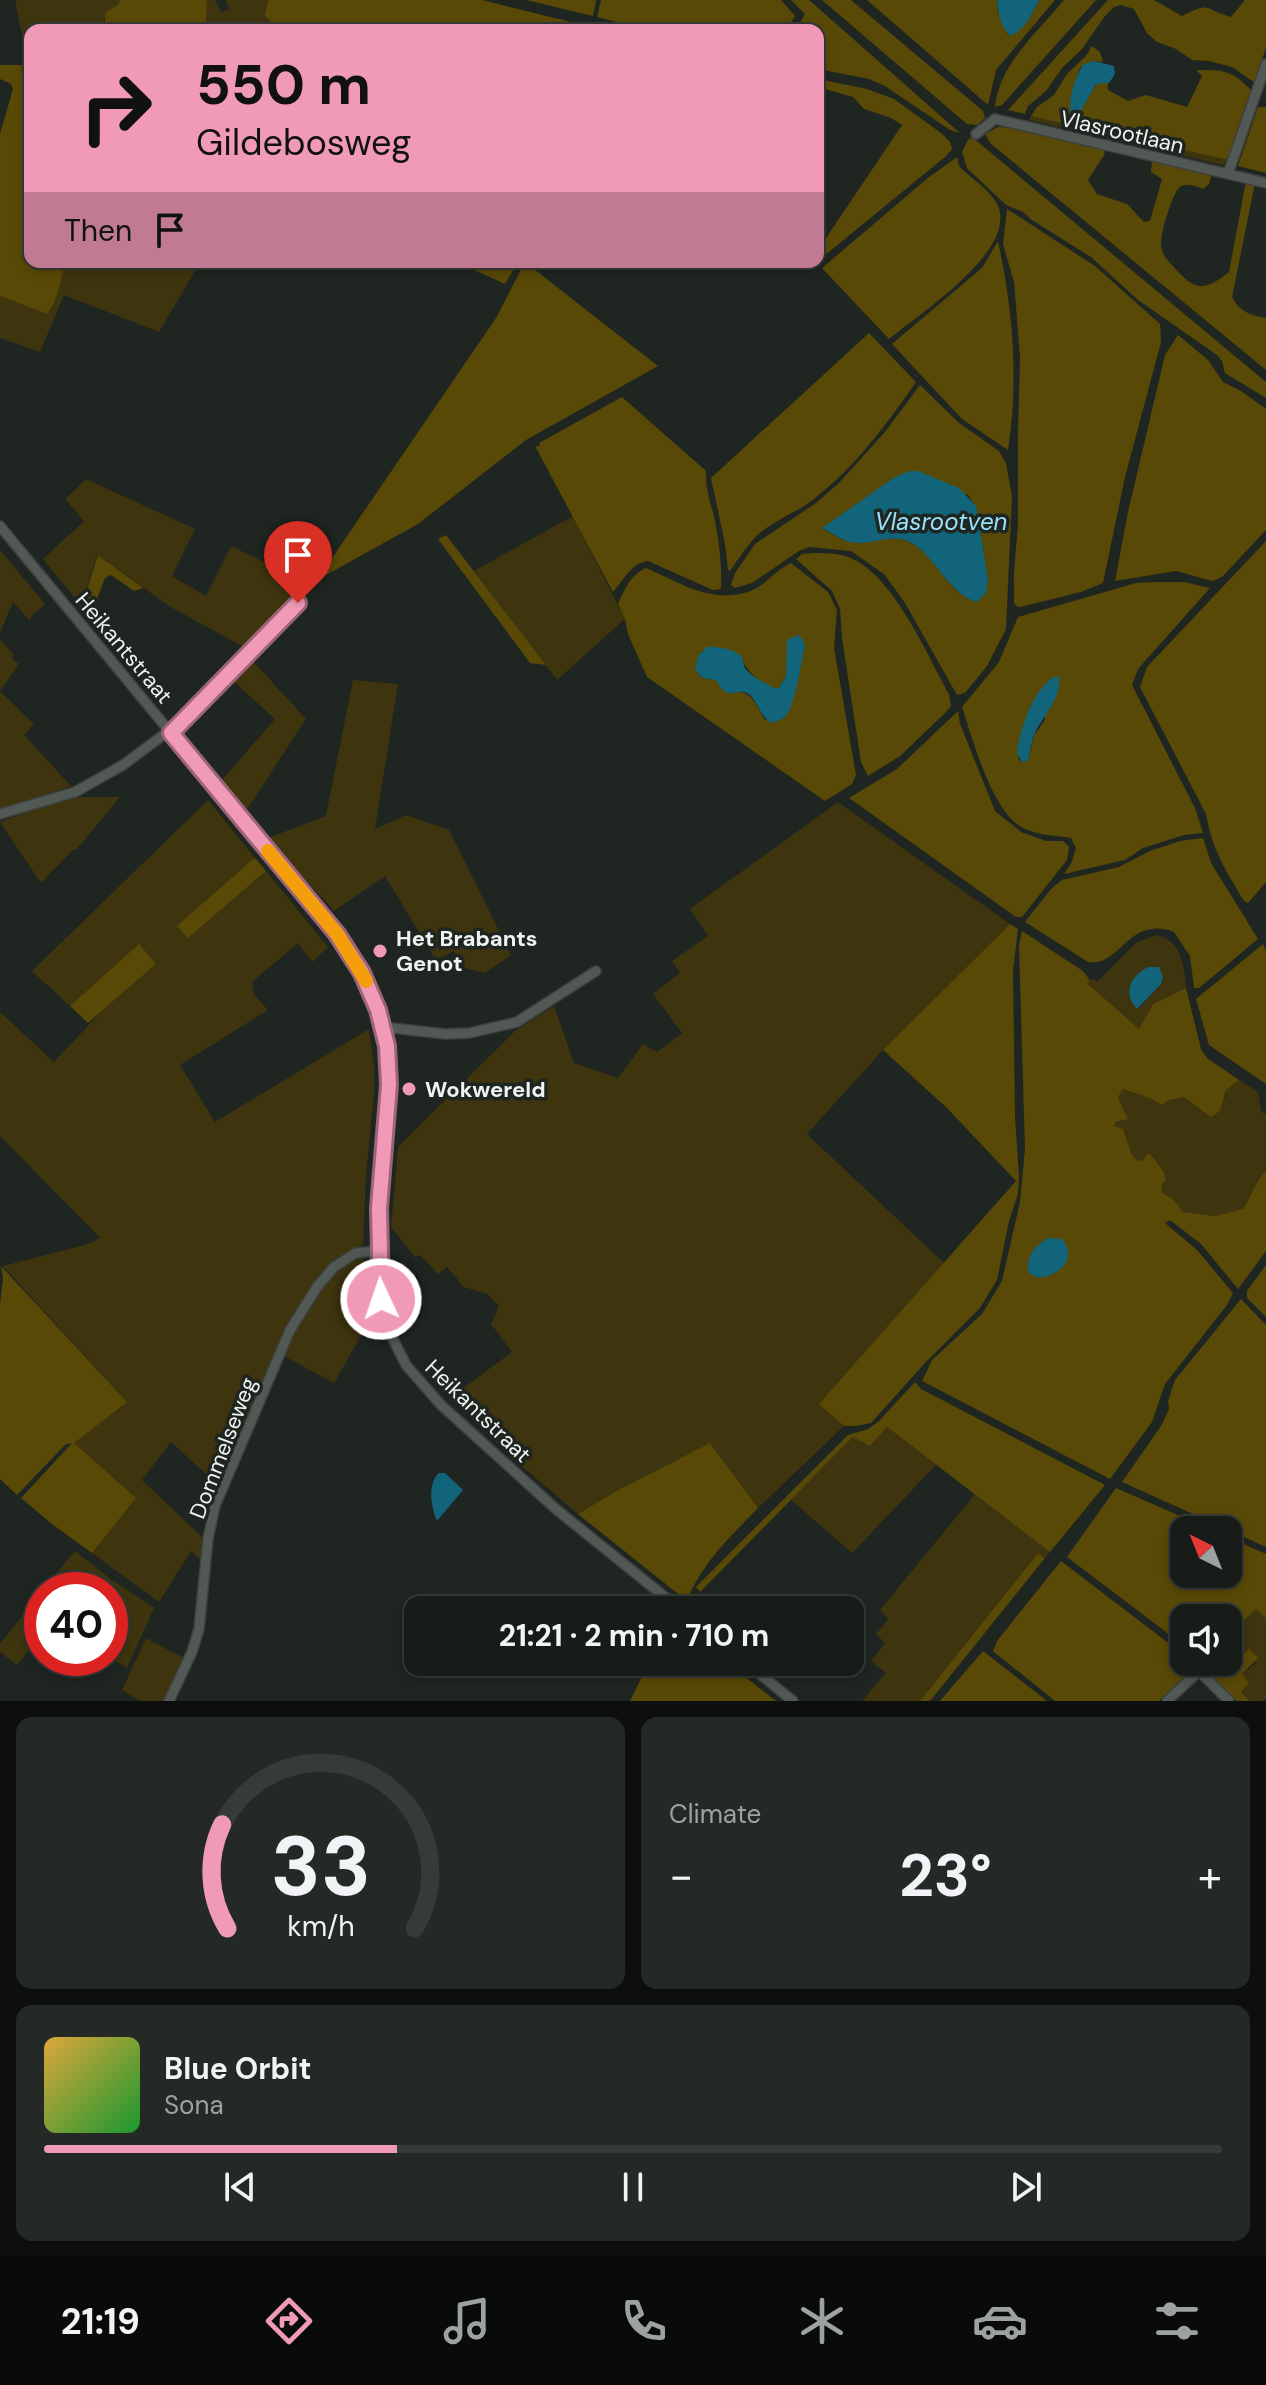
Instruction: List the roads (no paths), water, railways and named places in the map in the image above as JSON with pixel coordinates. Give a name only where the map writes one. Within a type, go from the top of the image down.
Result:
[{"type":"street","points":[[1228,174],[1266,64]]},
{"type":"street","name":"Vlasrootlaan","points":[[976,134],[995,119],[1266,183]]},
{"type":"street","name":"Heikantstraat","points":[[0,526],[350,953],[371,992],[383,1027],[389,1085],[378,1251],[381,1299],[389,1331],[406,1365],[441,1405],[557,1510],[664,1596]]},
{"type":"street","points":[[0,814],[75,792],[171,733],[298,603]]},
{"type":"street","points":[[383,1027],[445,1034],[469,1033],[517,1022],[596,971]]},
{"type":"street","name":"Dommelseweg","points":[[169,1701],[199,1629],[208,1539],[215,1506],[290,1330],[317,1287],[334,1267],[356,1253],[378,1251]]},
{"type":"street","points":[[1167,1701],[1197,1673],[1201,1673],[1229,1701]]},
{"type":"street","points":[[762,1676],[793,1701]]},
{"type":"water","points":[[997,0],[1039,0],[1024,26],[1010,36],[1000,19]]},
{"type":"water","points":[[1094,61],[1114,66],[1115,74],[1109,83],[1096,84],[1082,109],[1071,117],[1071,97],[1077,76],[1084,64]]},
{"type":"water","name":"Vlasrootven","points":[[918,471],[959,488],[976,506],[988,579],[986,593],[977,602],[959,592],[912,543],[896,538],[850,542],[822,528],[895,477]]},
{"type":"water","points":[[797,635],[805,646],[791,707],[783,718],[771,723],[747,693],[727,693],[716,680],[702,678],[695,669],[698,656],[708,646],[729,650],[740,655],[751,674],[778,689],[786,676],[787,640]]},
{"type":"water","points":[[1055,676],[1059,677],[1057,693],[1034,735],[1028,760],[1023,763],[1017,754],[1024,722],[1040,691]]},
{"type":"water","points":[[1148,967],[1159,967],[1163,977],[1161,984],[1136,1008],[1130,996],[1130,985]]},
{"type":"water","points":[[1048,1238],[1062,1239],[1068,1250],[1067,1260],[1053,1274],[1035,1277],[1029,1272],[1029,1259],[1035,1248]]},
{"type":"water","points":[[439,1473],[445,1473],[463,1490],[437,1521],[432,1489]]},
{"type":"place","name":"Het Brabants Genot","points":[[380,951]]},
{"type":"place","name":"Wokwereld","points":[[409,1089]]}]
